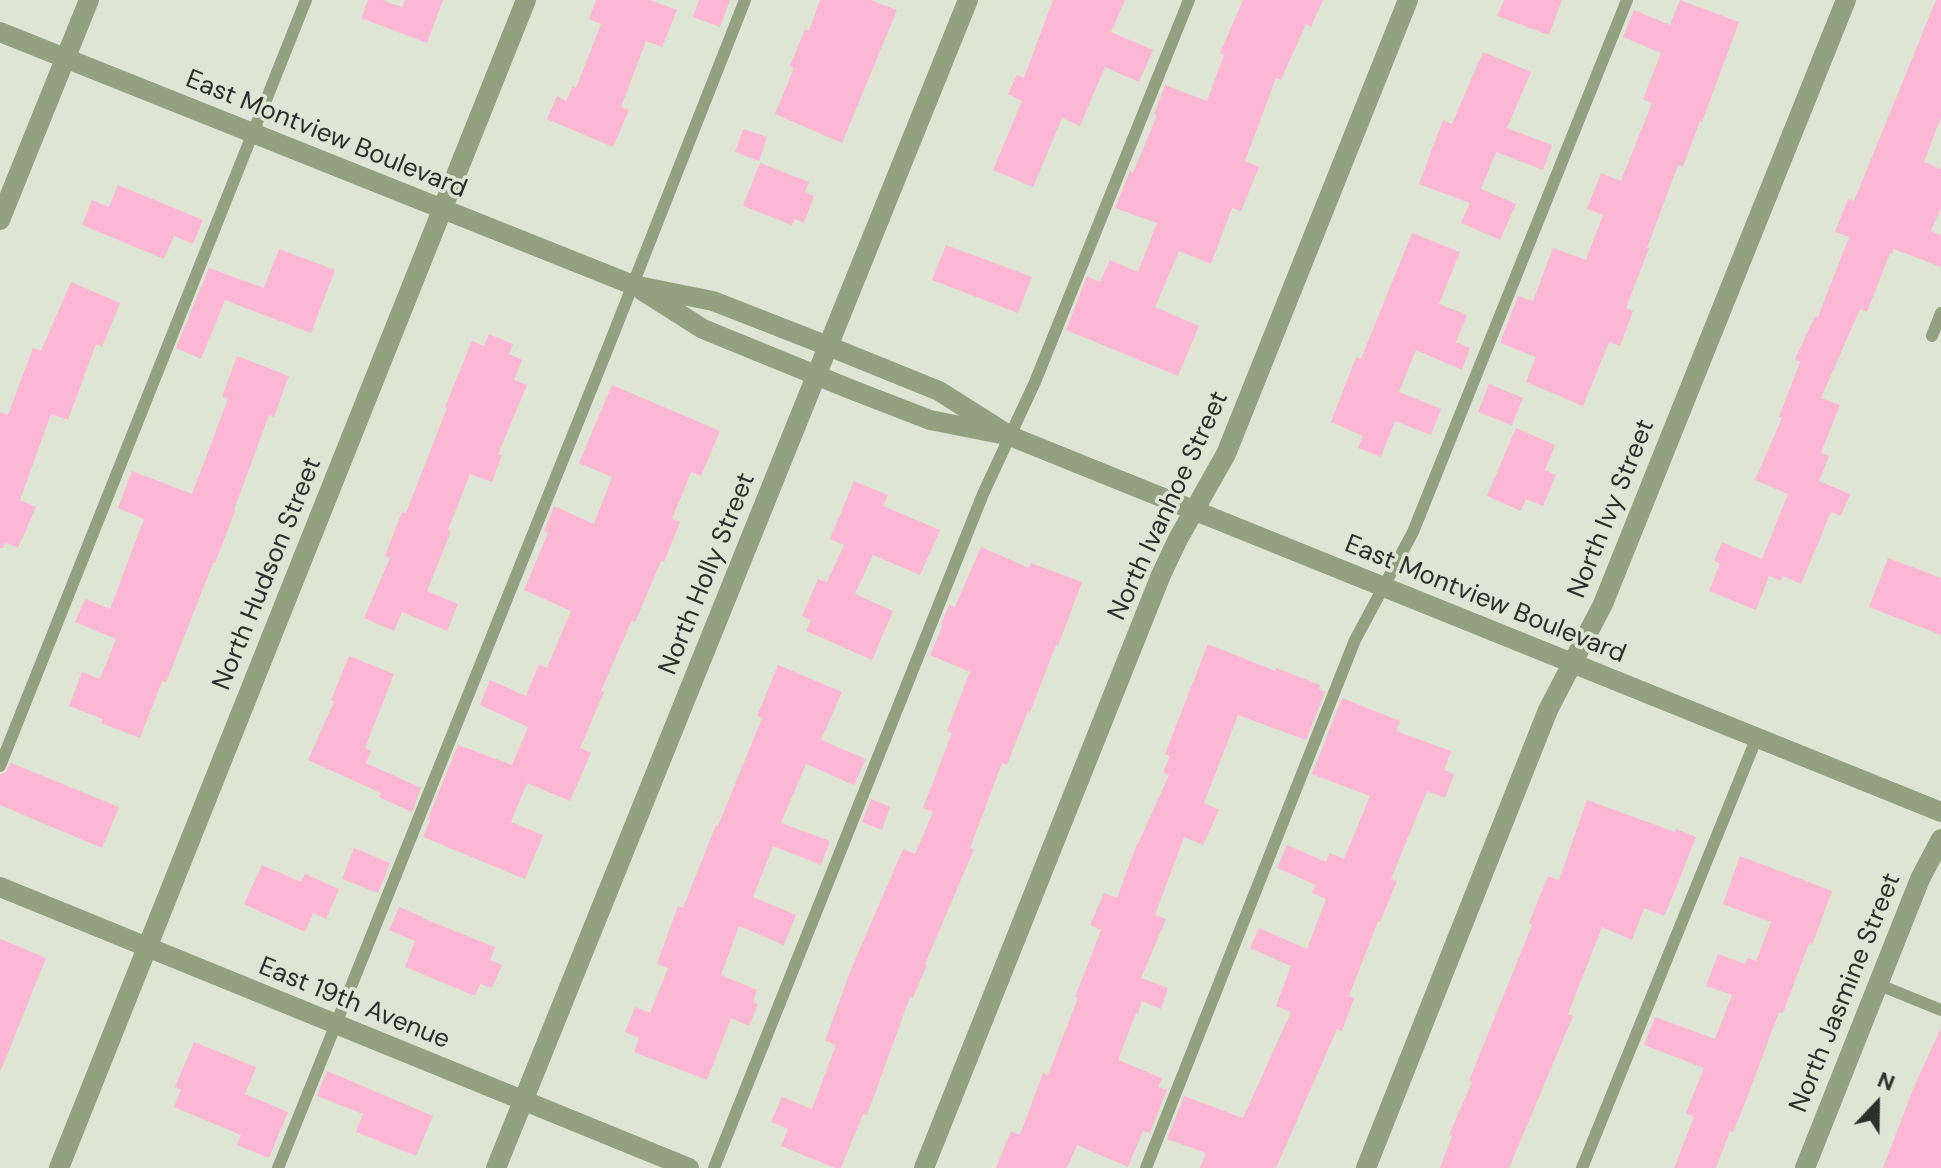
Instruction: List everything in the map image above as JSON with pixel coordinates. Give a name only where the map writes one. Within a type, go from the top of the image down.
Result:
[{"type":"street","points":[[0,220],[89,0]]},
{"type":"street","name":"North Hudson Street","points":[[59,1168],[526,0]]},
{"type":"street","name":"North Holly Street","points":[[496,1168],[968,0]]},
{"type":"street","name":"North Ivanhoe Street","points":[[924,1168],[1168,556],[1226,454],[1408,0]]},
{"type":"street","name":"North Ivy Street","points":[[1366,1168],[1548,710],[1603,604],[1846,0]]},
{"type":"street","name":"East Montview Boulevard","points":[[0,32],[633,285],[713,301],[828,346],[939,391],[1010,436],[1941,812]]},
{"type":"street","name":"East Montview Boulevard","points":[[633,285],[703,329],[816,376],[930,420],[1010,436]]},
{"type":"street","name":"North Jasmine Street","points":[[1805,1168],[1923,871],[1941,839]]},
{"type":"street","name":"East 19th Avenue","points":[[0,887],[689,1168]]},
{"type":"lane","points":[[0,766],[306,0]]},
{"type":"lane","points":[[278,1168],[745,0]]},
{"type":"lane","points":[[714,1168],[983,494],[1035,382],[1189,0]]},
{"type":"lane","points":[[1146,1168],[1355,640],[1415,527],[1627,0]]},
{"type":"lane","points":[[1932,336],[1941,313]]},
{"type":"lane","points":[[1582,1168],[1757,737]]},
{"type":"lane","points":[[1877,984],[1941,1010]]},
{"type":"building","points":[[368,0],[382,0],[402,7],[405,0],[443,0],[427,43],[361,18]]},
{"type":"building","points":[[596,0],[650,0],[677,10],[662,47],[646,41],[621,107],[629,110],[613,147],[547,119],[557,96],[566,101],[573,86],[576,88],[601,24],[589,19]]},
{"type":"building","points":[[699,0],[730,0],[720,27],[693,17]]},
{"type":"building","points":[[820,0],[870,0],[897,10],[842,143],[775,114],[794,68],[790,66],[805,29],[809,31]]},
{"type":"building","points":[[1053,0],[1125,0],[1111,32],[1153,50],[1139,82],[1105,67],[1080,126],[1062,118],[1033,187],[993,170],[1022,101],[1008,94],[1017,75],[1024,78]]},
{"type":"building","points":[[1243,0],[1323,0],[1311,27],[1306,24],[1281,80],[1276,78],[1245,161],[1259,167],[1241,211],[1232,208],[1211,264],[1179,251],[1155,307],[1199,326],[1178,376],[1066,330],[1087,276],[1100,282],[1110,260],[1138,272],[1157,223],[1115,208],[1157,115],[1154,114],[1165,85],[1207,101],[1224,55],[1220,53]]},
{"type":"building","points":[[1504,0],[1562,0],[1549,35],[1497,16]]},
{"type":"building","points":[[1680,0],[1739,22],[1702,122],[1683,167],[1678,165],[1647,248],[1626,308],[1633,311],[1620,346],[1609,342],[1583,406],[1526,382],[1536,357],[1500,343],[1518,296],[1533,301],[1553,248],[1586,260],[1603,215],[1587,209],[1601,173],[1621,181],[1652,103],[1643,99],[1661,53],[1623,37],[1634,10],[1670,25]]},
{"type":"building","points":[[1936,0],[1941,0],[1941,117],[1924,162],[1941,169],[1941,208],[1931,231],[1941,235],[1941,267],[1894,249],[1890,253],[1867,312],[1860,309],[1821,398],[1840,405],[1821,453],[1829,456],[1819,481],[1850,494],[1841,516],[1831,512],[1801,584],[1783,576],[1781,581],[1769,576],[1756,610],[1709,591],[1720,564],[1714,561],[1722,542],[1762,559],[1788,494],[1755,480],[1782,418],[1779,417],[1800,362],[1795,359],[1815,316],[1818,317],[1849,237],[1835,232],[1848,199],[1854,201]]},
{"type":"building","points":[[1483,52],[1531,72],[1507,128],[1552,145],[1543,170],[1496,152],[1481,189],[1516,204],[1500,240],[1461,223],[1470,203],[1419,184],[1443,120],[1452,124]]},
{"type":"building","points":[[743,129],[767,137],[759,161],[735,152]]},
{"type":"building","points":[[760,163],[809,182],[805,192],[814,196],[804,223],[795,219],[792,225],[743,206]]},
{"type":"building","points":[[118,185],[203,220],[193,244],[174,236],[164,259],[82,225],[92,200],[109,207]]},
{"type":"building","points":[[1412,233],[1460,252],[1439,304],[1467,315],[1456,342],[1470,348],[1462,370],[1416,350],[1399,392],[1441,409],[1431,435],[1395,421],[1381,457],[1358,448],[1363,436],[1331,422],[1356,357],[1361,359]]},
{"type":"building","points":[[946,245],[1032,277],[1018,313],[932,280]]},
{"type":"building","points":[[279,249],[335,270],[311,333],[225,300],[201,359],[176,348],[209,268],[264,288]]},
{"type":"building","points":[[71,282],[120,303],[102,347],[96,344],[68,420],[51,414],[20,500],[36,507],[18,548],[5,543],[0,548],[0,412],[8,415],[33,348],[41,351]]},
{"type":"building","points":[[489,334],[513,344],[509,354],[522,360],[514,380],[527,385],[498,454],[502,455],[492,482],[470,474],[427,591],[458,604],[447,631],[402,612],[394,631],[364,618],[390,558],[385,556],[402,512],[406,513],[472,341],[484,346]]},
{"type":"building","points":[[237,356],[289,376],[274,417],[269,415],[215,563],[140,738],[69,706],[82,672],[100,679],[116,639],[75,622],[85,599],[110,609],[144,519],[118,508],[132,471],[192,494],[228,399],[222,397]]},
{"type":"building","points":[[1489,384],[1523,398],[1512,425],[1478,412]]},
{"type":"building","points":[[612,385],[720,431],[701,476],[691,472],[672,519],[680,522],[664,562],[661,561],[635,622],[632,620],[601,691],[604,692],[580,748],[591,753],[570,801],[527,783],[511,822],[543,835],[525,879],[423,837],[458,745],[512,765],[528,727],[480,705],[490,680],[526,696],[539,664],[547,668],[571,611],[524,590],[548,533],[544,531],[554,506],[594,524],[612,477],[579,463]]},
{"type":"building","points":[[1516,428],[1555,445],[1545,470],[1556,475],[1543,506],[1526,499],[1521,511],[1487,496]]},
{"type":"building","points":[[854,481],[888,495],[883,506],[940,530],[920,575],[873,555],[855,594],[893,611],[872,660],[806,631],[811,620],[802,616],[818,579],[827,582],[844,545],[830,539]]},
{"type":"building","points":[[981,547],[1029,568],[1031,563],[1082,582],[1007,765],[1002,763],[970,848],[974,849],[913,998],[910,997],[867,1115],[863,1114],[841,1168],[835,1168],[781,1146],[788,1129],[771,1122],[782,1097],[812,1109],[836,1045],[825,1041],[850,972],[903,849],[915,854],[933,812],[923,808],[952,733],[947,731],[970,672],[930,655],[949,605],[955,607]]},
{"type":"building","points":[[1888,558],[1941,578],[1941,635],[1869,607]]},
{"type":"building","points":[[1208,644],[1320,685],[1319,689],[1325,692],[1306,740],[1238,715],[1204,803],[1219,810],[1203,845],[1184,837],[1155,915],[1166,919],[1141,978],[1168,988],[1161,1009],[1142,1001],[1118,1060],[1162,1078],[1158,1087],[1167,1090],[1150,1133],[1143,1131],[1128,1167],[1077,1145],[1067,1168],[996,1168],[1011,1131],[1020,1135],[1043,1073],[1048,1075],[1101,930],[1090,925],[1104,893],[1117,898],[1137,844],[1169,775],[1163,773],[1170,756],[1165,754]]},
{"type":"building","points":[[349,656],[394,674],[365,748],[371,751],[366,763],[421,788],[412,812],[379,797],[381,793],[308,760],[334,702],[331,700]]},
{"type":"building","points":[[778,665],[842,692],[821,740],[866,759],[854,785],[806,764],[781,823],[830,841],[821,865],[773,846],[753,897],[796,915],[784,945],[739,926],[721,975],[757,990],[753,1002],[758,1004],[749,1026],[731,1018],[707,1080],[634,1052],[639,1038],[625,1032],[635,1007],[650,1013],[668,968],[657,964],[678,906],[683,908],[718,826],[762,718],[757,716]]},
{"type":"building","points":[[1342,698],[1400,721],[1396,731],[1451,751],[1444,770],[1454,774],[1445,798],[1427,791],[1391,879],[1397,881],[1349,996],[1354,998],[1342,1031],[1337,1029],[1276,1168],[1200,1168],[1206,1153],[1167,1139],[1184,1096],[1243,1118],[1291,1012],[1276,1006],[1291,966],[1250,948],[1259,928],[1307,949],[1326,899],[1312,893],[1316,885],[1277,868],[1287,845],[1326,862],[1330,853],[1344,859],[1370,796],[1312,774]]},
{"type":"building","points":[[11,763],[119,807],[102,848],[0,805],[0,775]]},
{"type":"building","points":[[871,799],[890,807],[882,830],[862,822]]},
{"type":"building","points":[[1587,800],[1696,837],[1676,888],[1664,916],[1644,908],[1632,940],[1602,927],[1568,1014],[1573,1016],[1509,1168],[1440,1168],[1452,1136],[1449,1135],[1472,1082],[1469,1081],[1532,925],[1529,923],[1548,876],[1559,880]]},
{"type":"building","points":[[354,848],[390,863],[378,893],[342,879]]},
{"type":"building","points":[[1740,856],[1832,891],[1812,945],[1809,943],[1783,1013],[1779,1012],[1747,1098],[1716,1168],[1674,1168],[1694,1117],[1686,1113],[1704,1068],[1644,1045],[1655,1017],[1715,1039],[1732,995],[1706,986],[1718,954],[1745,964],[1748,958],[1756,961],[1771,922],[1723,904]]},
{"type":"building","points":[[262,865],[301,882],[305,874],[339,889],[326,919],[313,913],[305,932],[244,904]]},
{"type":"building","points":[[399,907],[495,947],[490,960],[502,965],[492,988],[480,984],[475,996],[405,967],[415,941],[389,930]]},
{"type":"building","points":[[0,939],[46,958],[1,1070],[0,1070]]},
{"type":"building","points":[[1941,1028],[1941,1168],[1883,1168],[1914,1087]]},
{"type":"building","points":[[194,1042],[256,1067],[245,1094],[288,1112],[269,1158],[237,1145],[241,1135],[174,1107],[181,1090],[175,1087]]},
{"type":"building","points":[[327,1071],[433,1116],[416,1156],[356,1132],[363,1114],[317,1096]]}]
